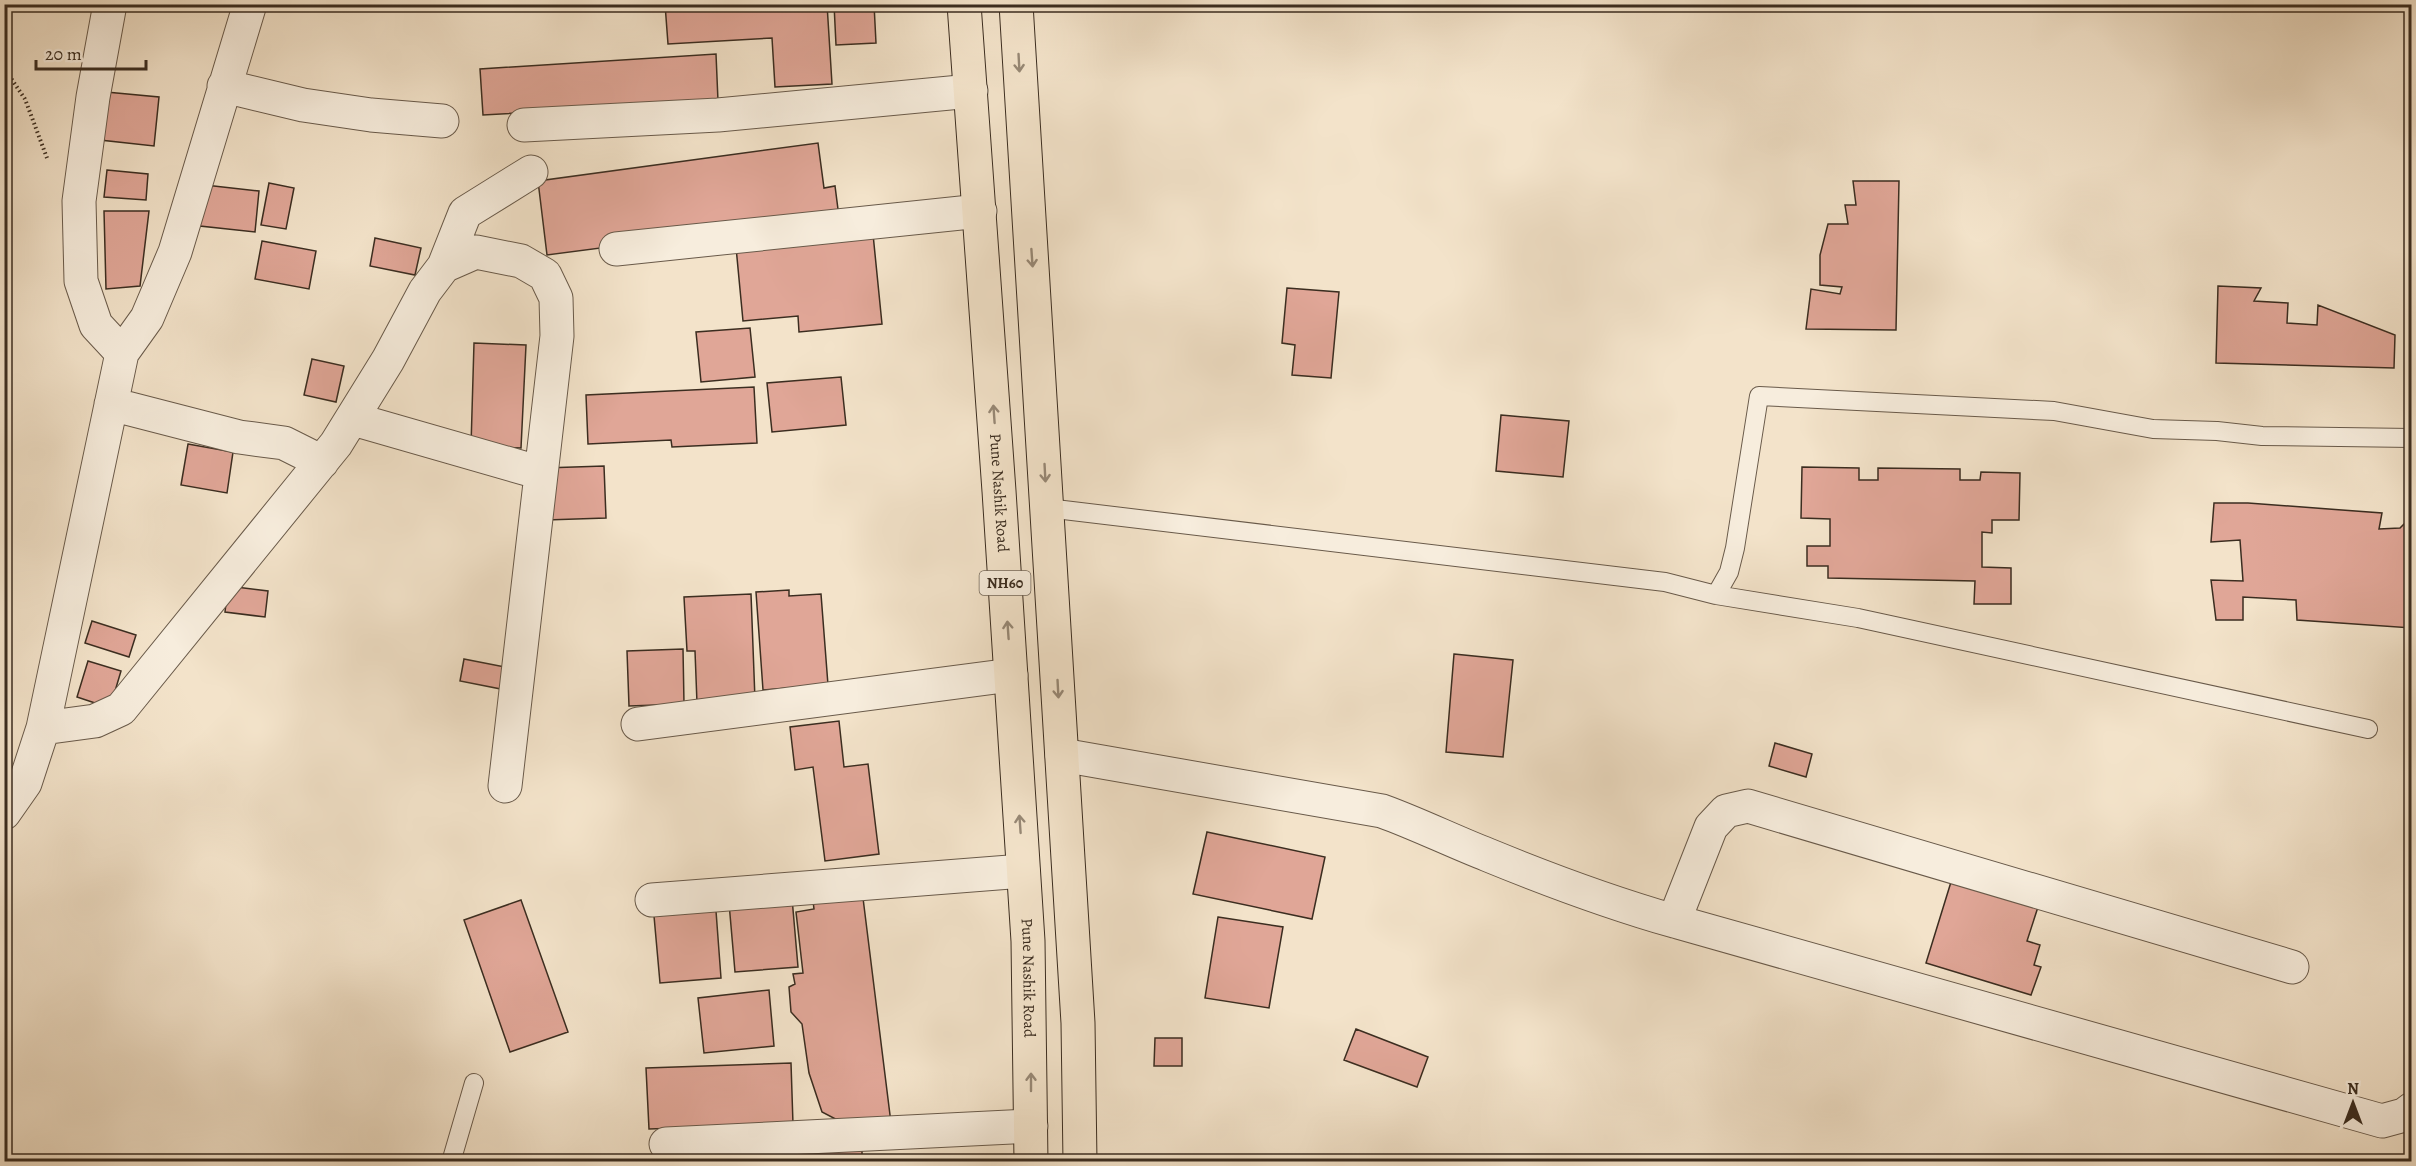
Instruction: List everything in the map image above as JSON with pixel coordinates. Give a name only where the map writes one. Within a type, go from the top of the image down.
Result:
[{"type":"highway","name":"Pune Nashik Road","points":[[964,4],[980,211],[1028,941],[1031,1161]]},
{"type":"highway","name":"NH60","points":[[1016,4],[1078,1023],[1080,1161]]},
{"type":"street","points":[[110,4],[93,97],[79,201],[81,282],[96,324],[122,353]]},
{"type":"street","points":[[4,813],[25,783],[43,728],[122,353],[147,318],[175,252],[250,4]]},
{"type":"street","points":[[224,86],[303,105],[442,122]]},
{"type":"street","points":[[524,124],[718,116],[971,91]]},
{"type":"street","points":[[43,728],[95,722],[121,709],[322,462],[353,419],[425,291],[444,266],[465,213],[531,172]]},
{"type":"street","points":[[616,249],[980,211]]},
{"type":"street","points":[[444,266],[476,252],[521,261],[545,275],[556,298],[557,336],[505,786]]},
{"type":"street","points":[[111,405],[239,437],[284,443],[322,462]]},
{"type":"street","points":[[353,419],[541,473]]},
{"type":"street","points":[[638,724],[1011,675]]},
{"type":"street","points":[[1062,755],[1382,811],[1487,855],[1625,907],[2382,1121],[2404,1115],[2412,1108]]},
{"type":"street","points":[[1674,921],[1711,827],[1726,811],[1748,806],[2292,967]]},
{"type":"street","points":[[652,900],[1023,870]]},
{"type":"street","points":[[666,1144],[1031,1126]]},
{"type":"lane","points":[[1716,595],[1729,572],[1735,548],[1759,396],[2054,411],[2153,429],[2217,431],[2262,436],[2412,438]]},
{"type":"lane","points":[[1047,507],[1665,582],[1716,595],[1858,618],[2368,729]]},
{"type":"lane","points":[[451,1161],[474,1083]]},
{"type":"path","points":[[4,68],[25,99],[52,171],[79,201]]},
{"type":"building","points":[[665,4],[827,4],[832,84],[775,87],[772,38],[668,44]]},
{"type":"building","points":[[834,4],[874,4],[876,43],[836,45]]},
{"type":"building","points":[[716,54],[718,101],[483,115],[480,69]]},
{"type":"building","points":[[106,92],[159,97],[154,146],[100,140]]},
{"type":"building","points":[[818,143],[824,188],[835,186],[839,217],[547,255],[538,181]]},
{"type":"building","points":[[107,170],[148,174],[146,200],[104,197]]},
{"type":"building","points":[[1853,181],[1899,181],[1896,330],[1806,329],[1811,289],[1840,294],[1842,287],[1820,285],[1820,255],[1828,224],[1848,224],[1845,205],[1856,205]]},
{"type":"building","points":[[269,183],[294,188],[286,229],[261,225]]},
{"type":"building","points":[[205,185],[259,191],[255,232],[200,226]]},
{"type":"building","points":[[104,211],[149,211],[140,286],[106,289]]},
{"type":"building","points":[[873,234],[882,324],[799,332],[798,316],[743,321],[736,247]]},
{"type":"building","points":[[375,238],[421,248],[415,275],[370,266]]},
{"type":"building","points":[[262,241],[316,251],[309,289],[255,279]]},
{"type":"building","points":[[2218,286],[2261,288],[2254,301],[2288,303],[2287,323],[2317,325],[2318,305],[2395,335],[2394,368],[2216,363]]},
{"type":"building","points":[[1287,288],[1339,292],[1331,378],[1292,375],[1295,345],[1282,343]]},
{"type":"building","points":[[750,328],[755,377],[701,382],[696,332]]},
{"type":"building","points":[[474,343],[526,345],[521,448],[471,446]]},
{"type":"building","points":[[312,359],[344,366],[336,402],[304,395]]},
{"type":"building","points":[[841,377],[846,425],[772,432],[767,383]]},
{"type":"building","points":[[754,387],[757,443],[672,447],[671,440],[588,444],[586,395]]},
{"type":"building","points":[[1501,415],[1569,421],[1563,477],[1496,471]]},
{"type":"building","points":[[188,444],[233,452],[227,493],[181,485]]},
{"type":"building","points":[[604,466],[606,518],[546,520],[544,468]]},
{"type":"building","points":[[1802,467],[1859,468],[1859,480],[1878,480],[1878,468],[1960,469],[1960,480],[1980,480],[1981,472],[2020,473],[2019,520],[1992,520],[1992,533],[1982,532],[1982,567],[2011,568],[2011,604],[1974,604],[1975,581],[1828,578],[1828,566],[1807,566],[1807,546],[1830,546],[1830,519],[1801,518]]},
{"type":"building","points":[[2214,503],[2248,503],[2382,513],[2379,529],[2400,528],[2412,516],[2412,628],[2297,620],[2296,600],[2243,597],[2243,620],[2216,620],[2211,580],[2243,581],[2240,540],[2211,542]]},
{"type":"building","points":[[228,586],[268,591],[265,617],[225,612]]},
{"type":"building","points":[[789,590],[789,596],[821,594],[828,685],[763,690],[756,592]]},
{"type":"building","points":[[751,594],[755,700],[697,703],[695,651],[687,651],[684,597]]},
{"type":"building","points":[[92,621],[136,635],[129,657],[85,643]]},
{"type":"building","points":[[683,649],[684,704],[629,706],[627,651]]},
{"type":"building","points":[[1454,654],[1513,660],[1503,757],[1446,752]]},
{"type":"building","points":[[464,659],[510,668],[506,690],[460,681]]},
{"type":"building","points":[[88,661],[121,671],[110,708],[77,697]]},
{"type":"building","points":[[839,721],[844,767],[868,764],[879,854],[825,861],[813,767],[795,770],[790,727]]},
{"type":"building","points":[[1775,743],[1812,754],[1806,777],[1769,766]]},
{"type":"building","points":[[1207,832],[1325,857],[1312,919],[1193,894]]},
{"type":"building","points":[[1951,882],[2038,907],[2027,941],[2040,945],[2034,965],[2041,967],[2031,995],[1926,963]]},
{"type":"building","points":[[792,898],[798,967],[735,972],[729,903]]},
{"type":"building","points":[[863,898],[891,1123],[845,1124],[822,1112],[809,1073],[802,1024],[791,1012],[789,987],[795,984],[793,974],[803,973],[796,912],[814,909],[813,901]]},
{"type":"building","points":[[521,900],[568,1032],[510,1052],[464,920]]},
{"type":"building","points":[[716,911],[721,978],[660,983],[654,916]]},
{"type":"building","points":[[1218,917],[1283,927],[1269,1008],[1205,998]]},
{"type":"building","points":[[769,990],[774,1046],[704,1053],[698,998]]},
{"type":"building","points":[[1356,1029],[1428,1057],[1417,1087],[1344,1060]]},
{"type":"building","points":[[1155,1038],[1182,1038],[1182,1066],[1154,1066]]},
{"type":"building","points":[[791,1063],[793,1124],[649,1129],[646,1068]]},
{"type":"building","points":[[818,1148],[862,1148],[862,1162],[818,1162]]}]
